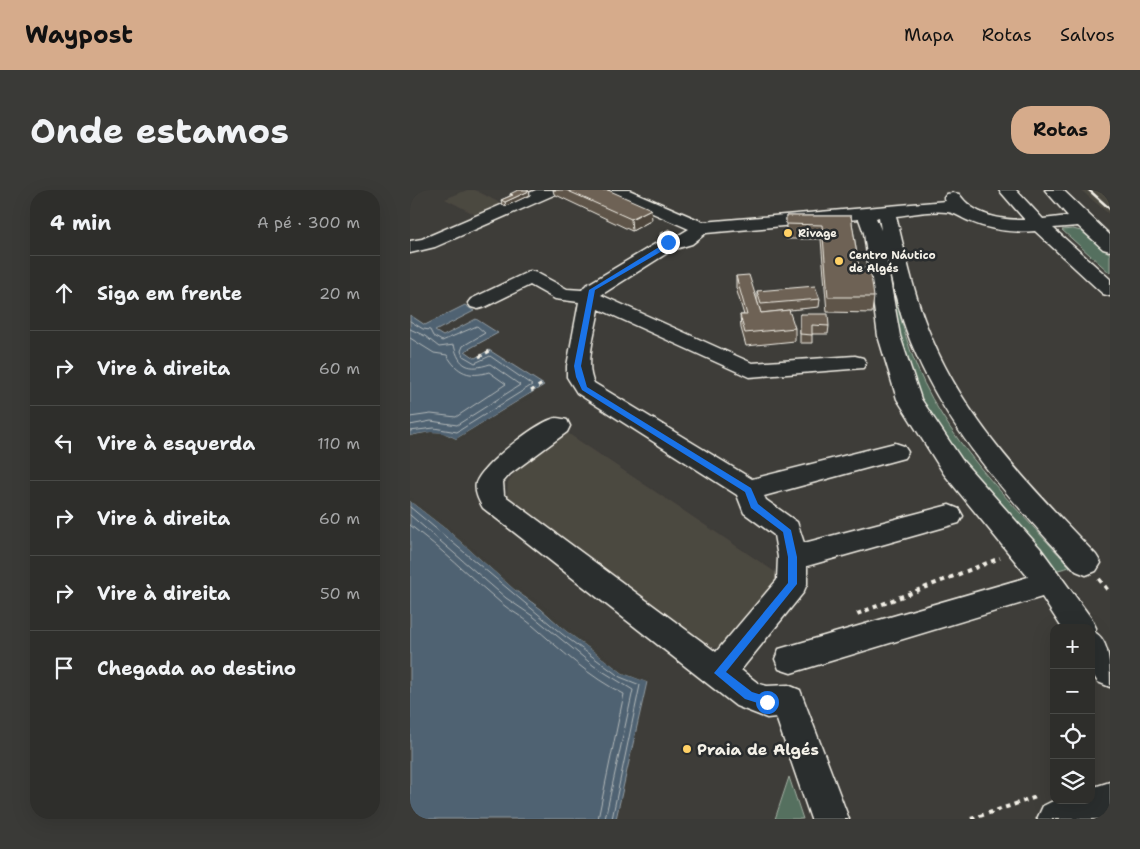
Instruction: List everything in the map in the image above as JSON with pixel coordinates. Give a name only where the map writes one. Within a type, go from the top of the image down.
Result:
[{"type":"street","points":[[410,246],[428,243],[550,190]]},
{"type":"street","points":[[614,190],[701,228],[875,212],[954,201],[974,216],[995,223],[1015,226],[1067,220],[1081,213]]},
{"type":"street","points":[[1007,190],[1038,224],[1110,290]]},
{"type":"street","points":[[1053,190],[1081,213],[1110,245]]},
{"type":"street","points":[[1069,190],[1081,213],[1110,228]]},
{"type":"street","points":[[875,212],[916,328],[941,384],[994,462],[1086,563]]},
{"type":"street","points":[[875,212],[873,233],[889,336],[909,399],[957,472],[1017,539],[1077,624]]},
{"type":"street","points":[[701,228],[678,243],[667,245],[592,290],[578,366],[585,388],[749,490],[754,506],[787,530],[793,557],[792,584],[719,673]]},
{"type":"street","points":[[478,303],[530,277],[562,295],[590,297],[749,370],[856,363]]},
{"type":"street","points":[[558,426],[499,469],[490,483],[489,489],[494,501],[748,695],[767,702],[788,701],[830,819]]},
{"type":"street","points":[[749,490],[895,452]]},
{"type":"street","points":[[793,557],[820,552],[949,516]]},
{"type":"street","points":[[791,659],[1049,583]]},
{"type":"street","points":[[1095,650],[1110,672]]},
{"type":"street","points":[[1051,806],[1110,801]]},
{"type":"path","points":[[479,357],[490,351]]},
{"type":"path","points":[[531,391],[542,384]]},
{"type":"path","points":[[849,617],[1004,556]]},
{"type":"path","points":[[971,819],[1051,806]]},
{"type":"shaded area","points":[[467,190],[475,190],[502,204],[476,215],[445,199]]},
{"type":"shaded area","points":[[1081,190],[1102,190],[1110,196],[1110,215]]},
{"type":"shaded area","points":[[566,432],[787,580],[735,636],[719,647],[704,649],[516,511],[507,496],[508,482],[518,468]]},
{"type":"green space","points":[[880,222],[901,320],[911,352],[924,383],[940,413],[959,441],[1001,492],[1070,567],[1054,571],[982,488],[924,408],[901,351],[886,270]]},
{"type":"green space","points":[[1073,229],[1081,231],[1110,254],[1110,273],[1062,230]]},
{"type":"green space","points":[[789,777],[803,819],[775,819]]},
{"type":"water","points":[[465,305],[474,311],[435,331],[443,336],[476,319],[498,333],[465,351],[475,358],[489,350],[544,385],[456,439],[445,434],[433,433],[410,436],[410,315],[425,325]]},
{"type":"water","points":[[410,501],[450,532],[514,589],[565,630],[623,673],[647,682],[616,819],[410,819]]},
{"type":"pier","points":[[530,394],[532,395],[457,441],[431,435],[410,439],[410,436],[431,432],[443,433],[456,439]]},
{"type":"pier","points":[[410,498],[451,530],[515,587],[543,606],[567,628],[624,671],[648,680],[649,683],[623,673],[565,630],[541,608],[514,589],[450,532],[410,501]]},
{"type":"building","points":[[518,190],[529,191],[505,202],[501,200],[513,195],[510,194]]},
{"type":"building","points":[[566,190],[608,190],[651,209],[631,219]]},
{"type":"building","name":"Centro Náutico de Algés","points":[[786,216],[851,216],[859,268],[870,268],[874,297],[828,297],[822,225],[786,224]]},
{"type":"building","points":[[669,229],[673,231],[665,236],[660,234]]},
{"type":"building","points":[[749,275],[761,313],[789,310],[795,328],[745,333],[740,315],[747,315],[736,276]]},
{"type":"building","points":[[815,286],[820,299],[761,304],[757,291]]},
{"type":"building","points":[[800,314],[828,314],[829,326],[812,325],[812,335],[800,334]]},
{"type":"railway","points":[[1089,190],[1110,209]]},
{"type":"place","name":"Rivage","points":[[788,233]]},
{"type":"place","name":"Centro Náutico de Algés","points":[[839,261]]},
{"type":"place","name":"Praia de Algés","points":[[687,749]]},
{"type":"route","points":[[668,242],[667,245],[592,290],[578,366],[580,377],[585,388],[749,490],[754,506],[787,530],[793,557],[792,584],[719,673],[748,695],[767,702]]}]
